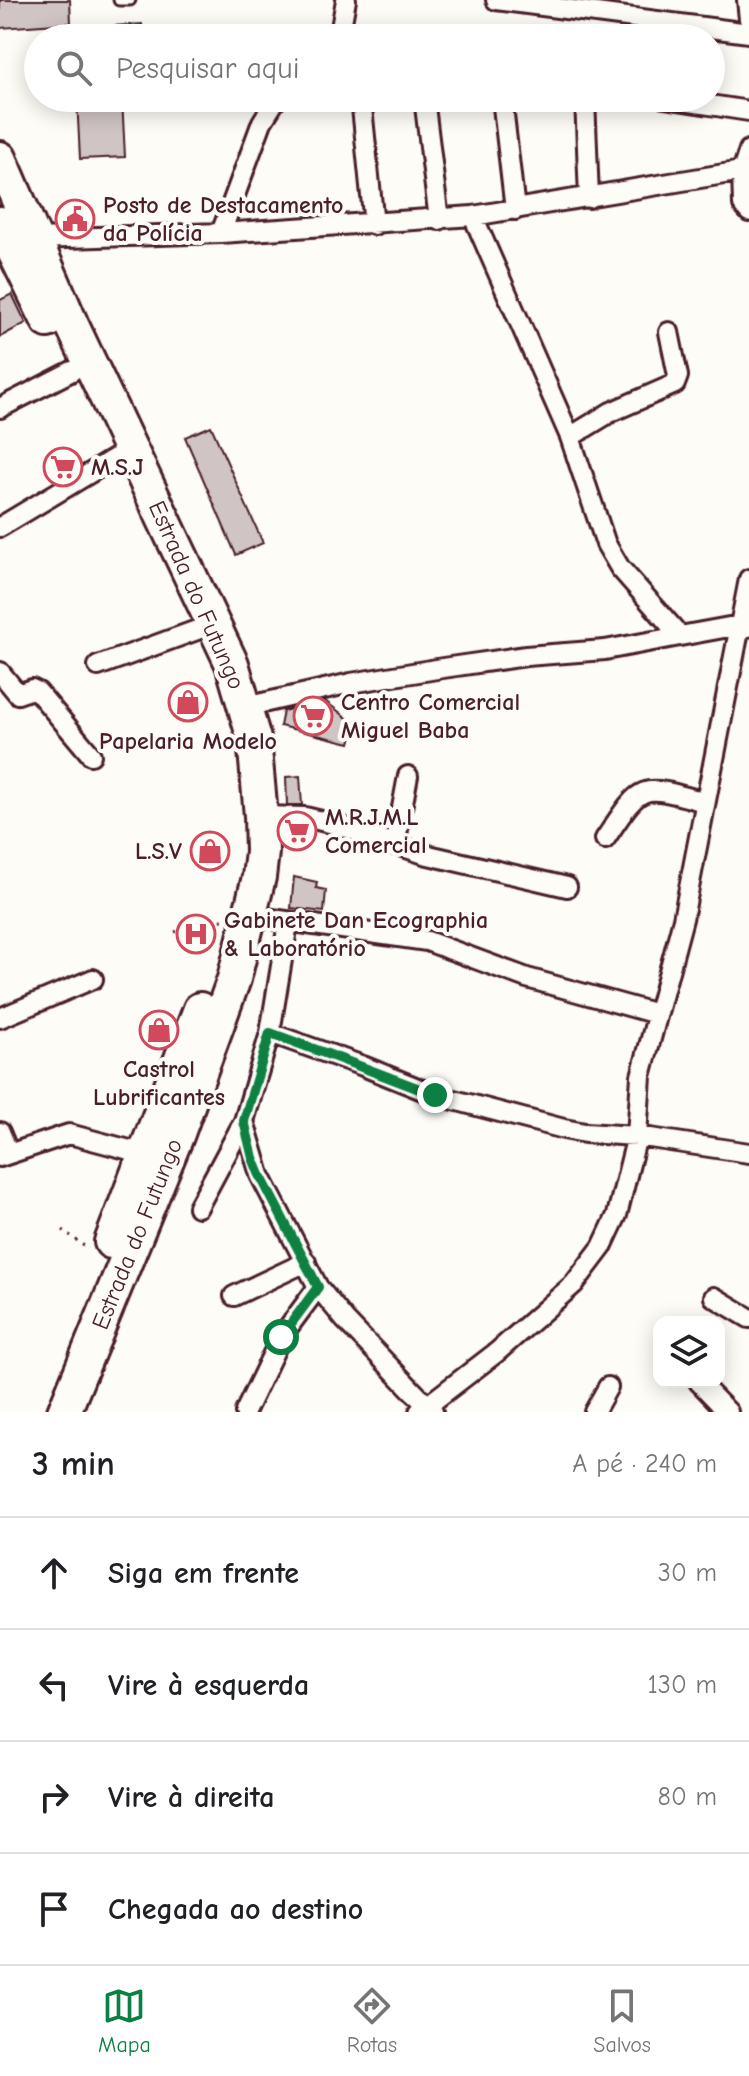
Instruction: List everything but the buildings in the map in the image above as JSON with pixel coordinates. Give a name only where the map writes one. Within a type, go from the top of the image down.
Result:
[{"type":"highway","name":"Estrada do Futungo","points":[[0,158],[10,233],[72,371],[197,630],[227,710],[236,760],[241,839],[238,876],[240,918],[234,979],[177,1136],[64,1412]]},
{"type":"highway","name":"Estrada do Futungo","points":[[10,233],[72,325],[219,633],[245,707],[256,754],[262,852],[240,918],[215,971],[42,1412]]},
{"type":"street","points":[[342,24],[346,0]]},
{"type":"street","points":[[496,0],[680,24]]},
{"type":"street","points":[[747,0],[749,19]]},
{"type":"street","points":[[725,30],[749,33]]},
{"type":"street","points":[[725,107],[749,111]]},
{"type":"street","points":[[221,233],[268,112]]},
{"type":"street","points":[[362,112],[374,225]]},
{"type":"street","points":[[426,112],[439,220]]},
{"type":"street","points":[[504,112],[515,210]]},
{"type":"street","points":[[586,112],[589,198]]},
{"type":"street","points":[[749,150],[742,171],[743,205],[749,212]]},
{"type":"street","points":[[10,233],[221,233],[439,220],[742,171]]},
{"type":"street","points":[[473,216],[570,437],[606,544],[620,568],[680,636]]},
{"type":"street","points":[[570,437],[611,412],[675,384],[678,376],[669,332]]},
{"type":"street","points":[[0,408],[72,371]]},
{"type":"street","points":[[0,527],[115,458]]},
{"type":"street","points":[[244,1121],[260,1175],[318,1287],[426,1410],[574,1284],[590,1266],[617,1215],[637,1136],[641,1076],[683,919],[744,626],[749,579]]},
{"type":"street","points":[[245,707],[351,683],[443,668],[526,656],[605,650],[744,626]]},
{"type":"street","points":[[98,666],[197,630]]},
{"type":"street","points":[[0,672],[18,694],[32,689],[38,692],[91,755]]},
{"type":"street","points":[[395,845],[408,776]]},
{"type":"street","points":[[605,839],[633,797],[654,789],[705,802]]},
{"type":"street","points":[[261,816],[305,817],[424,854],[567,887]]},
{"type":"street","points":[[240,918],[427,941],[527,978],[657,1014]]},
{"type":"street","points":[[198,1207],[244,1121],[270,1033],[288,923]]},
{"type":"street","points":[[0,1018],[93,979]]},
{"type":"street","points":[[270,1033],[435,1095],[564,1129],[637,1136],[749,1153]]},
{"type":"street","points":[[0,1132],[5,1156],[69,1134],[145,1154]]},
{"type":"street","points":[[234,1296],[306,1262]]},
{"type":"street","points":[[245,1412],[281,1337],[318,1287]]},
{"type":"street","points":[[714,1297],[749,1318]]},
{"type":"street","points":[[594,1412],[608,1387]]},
{"type":"street","points":[[705,1388],[728,1412]]},
{"type":"lane","points":[[119,0],[130,0]]},
{"type":"path","points":[[175,932],[202,921],[240,918]]},
{"type":"path","points":[[63,1230],[104,1260]]},
{"type":"place","name":"Posto de Destacamento da Polícia","points":[[75,219]]},
{"type":"place","name":"M.S.J","points":[[63,467]]},
{"type":"place","name":"Papelaria Modelo","points":[[188,702]]},
{"type":"place","name":"Centro Comercial Miguel Baba","points":[[313,716]]},
{"type":"place","name":"M.R.J.M.L Comercial","points":[[297,831]]},
{"type":"place","name":"L.S.V","points":[[210,851]]},
{"type":"place","name":"Gabinete Dan Ecographia & Laboratório","points":[[196,934]]},
{"type":"place","name":"Castrol Lubrificantes","points":[[159,1030]]},
{"type":"route","points":[[281,1337],[318,1287],[260,1175],[244,1121],[270,1033],[435,1095]]}]
